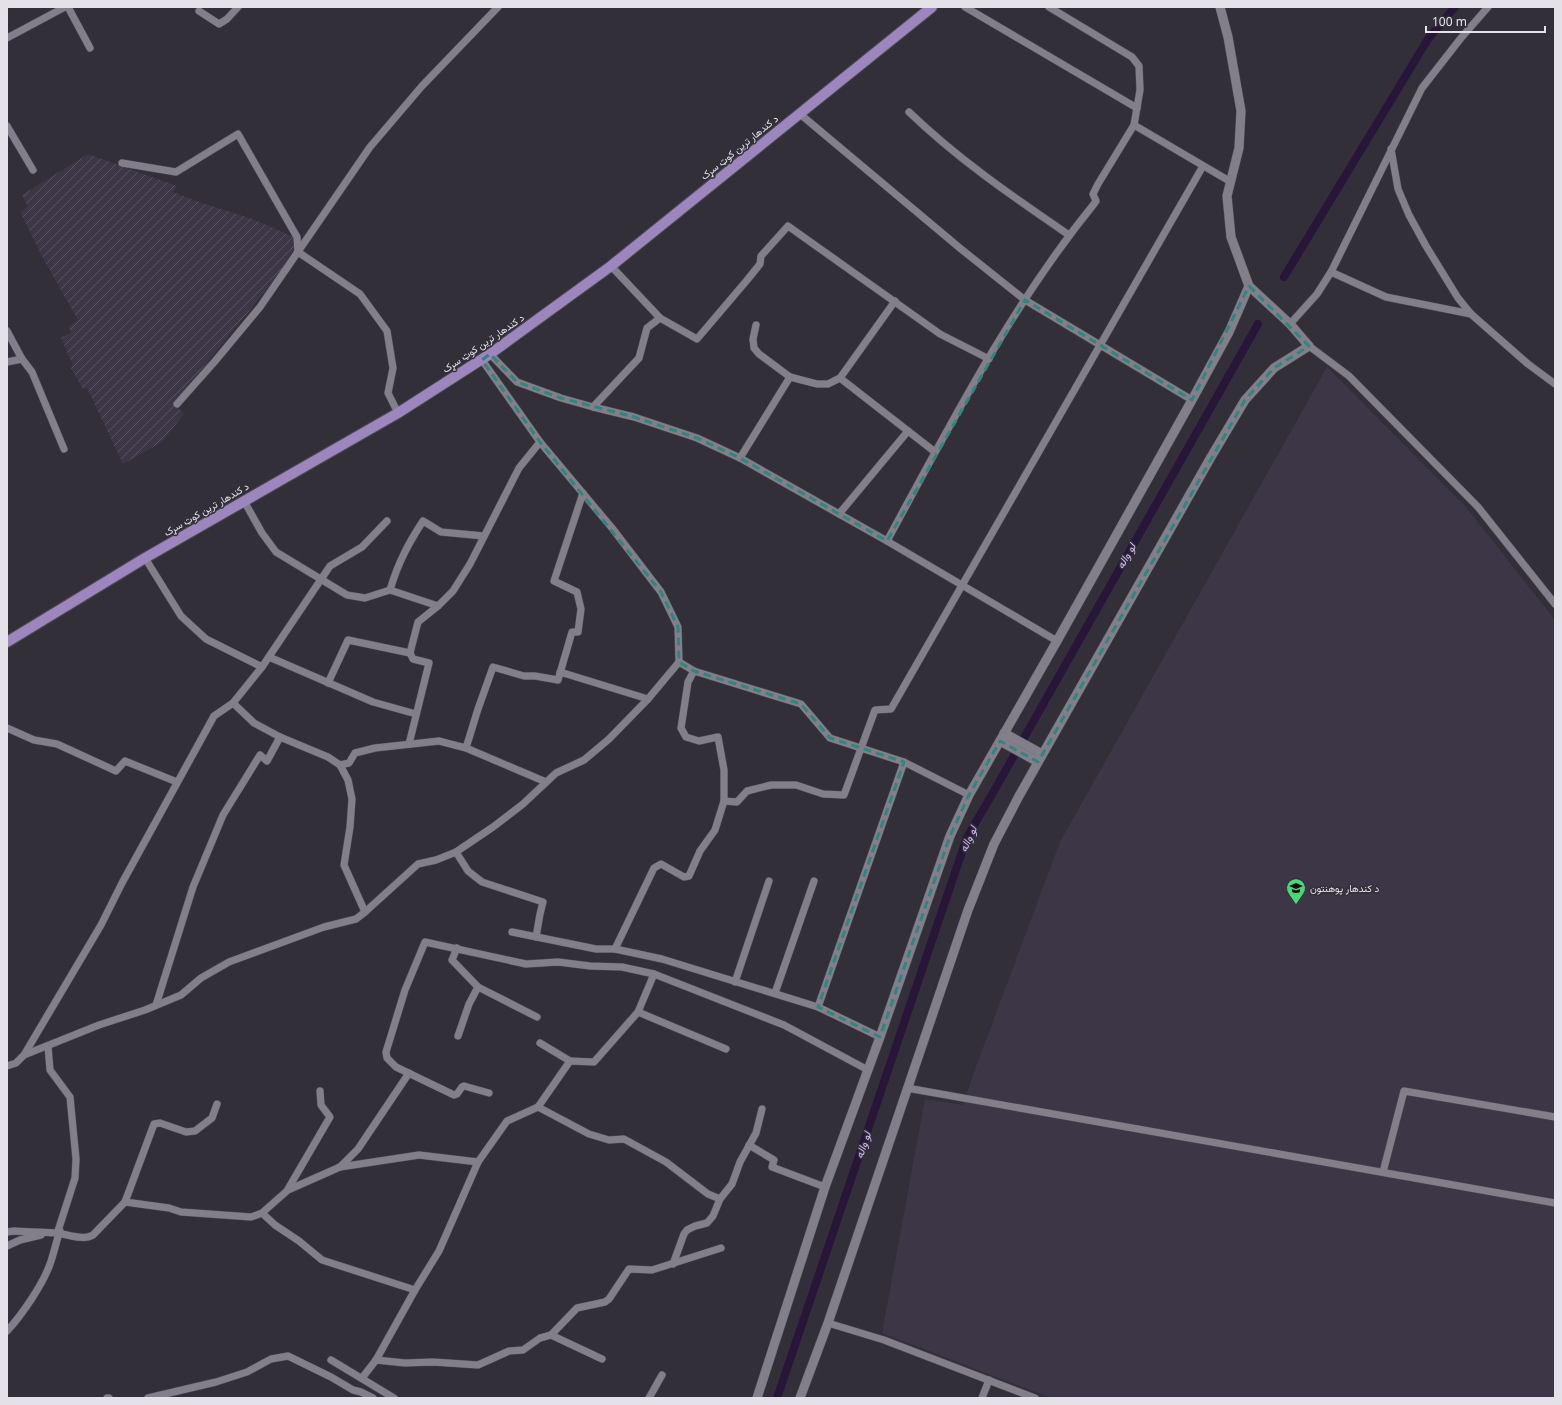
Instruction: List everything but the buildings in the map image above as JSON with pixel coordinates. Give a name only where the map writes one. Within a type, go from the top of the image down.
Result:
[{"type":"main road","name":"د کندهار ترين کوټ سړک","points":[[7,642],[145,558],[398,413],[486,357],[611,266],[932,7]]},
{"type":"street","points":[[7,38],[65,7]]},
{"type":"street","points":[[68,7],[90,48]]},
{"type":"street","points":[[199,11],[219,24],[227,19],[238,7]]},
{"type":"street","points":[[177,404],[260,307],[370,147],[422,86],[498,7]]},
{"type":"street","points":[[965,7],[1137,108]]},
{"type":"street","points":[[886,541],[935,452],[1025,300],[1069,235],[1096,201],[1093,194],[1098,184],[1134,125],[1140,90],[1139,66],[1132,56],[1049,7]]},
{"type":"street","points":[[1220,7],[1228,36],[1241,111],[1239,148],[1227,196],[1231,237],[1249,286],[1290,324],[1309,346],[1349,376],[1478,507],[1555,604]]},
{"type":"street","points":[[1290,324],[1317,294],[1331,272],[1422,88],[1460,38],[1488,7]]},
{"type":"street","points":[[908,112],[934,136],[988,179],[1069,235]]},
{"type":"street","points":[[800,114],[960,249],[1025,300],[1192,400]]},
{"type":"street","points":[[1134,125],[1230,182]]},
{"type":"street","points":[[7,126],[33,170]]},
{"type":"street","points":[[122,162],[176,172],[238,134],[297,237],[298,252]]},
{"type":"street","points":[[1391,149],[1398,189],[1426,246],[1458,298],[1471,314],[1528,364],[1555,384]]},
{"type":"street","points":[[724,802],[737,802],[748,791],[771,785],[796,785],[823,794],[844,795],[875,710],[890,708],[1203,166]]},
{"type":"street","points":[[611,266],[660,318],[697,339],[760,264],[761,256],[788,226],[940,334],[989,360]]},
{"type":"street","points":[[298,252],[360,294],[387,332],[393,368],[388,393],[398,413]]},
{"type":"street","points":[[1331,272],[1386,297],[1471,314]]},
{"type":"street","points":[[757,1398],[825,1187],[880,1037],[950,836],[969,795],[1057,641],[1229,332],[1249,286]]},
{"type":"street","points":[[756,325],[753,339],[754,348],[759,354],[790,377],[816,384],[828,384],[840,378],[895,301]]},
{"type":"street","points":[[593,407],[639,358],[647,328],[660,318]]},
{"type":"street","points":[[7,331],[22,359],[32,372],[64,449]]},
{"type":"street","points":[[800,1398],[828,1324],[968,910],[991,851],[1040,758],[1245,400],[1274,368],[1309,346]]},
{"type":"street","points":[[486,357],[518,382],[562,398],[634,417],[690,435],[740,458],[840,514],[1057,641]]},
{"type":"street","points":[[24,1055],[99,1025],[181,995],[201,978],[229,962],[324,927],[356,919],[418,864],[436,860],[456,852],[493,828],[523,804],[556,773],[584,760],[609,739],[648,699],[679,662],[678,627],[661,592],[612,528],[540,442],[486,357]]},
{"type":"street","points":[[7,362],[22,359]]},
{"type":"street","points":[[740,458],[790,377]]},
{"type":"street","points":[[840,378],[935,452]]},
{"type":"street","points":[[840,514],[908,431]]},
{"type":"street","points":[[409,744],[429,663],[413,659],[410,653],[418,622],[438,606],[453,591],[470,564],[519,468],[540,442]]},
{"type":"street","points":[[466,748],[493,667],[524,676],[535,676],[558,680],[572,632],[578,632],[581,609],[577,592],[554,581],[582,493]]},
{"type":"street","points":[[244,501],[262,533],[276,552],[347,595],[365,598],[390,590],[438,606]]},
{"type":"street","points":[[390,590],[397,567],[423,521],[441,532],[484,536]]},
{"type":"street","points":[[7,1066],[16,1063],[24,1055],[101,925],[122,883],[214,716],[233,703],[262,667],[330,566],[362,547],[386,522]]},
{"type":"street","points":[[145,558],[181,616],[206,639],[262,667]]},
{"type":"street","points":[[328,683],[348,640],[410,653]]},
{"type":"street","points":[[269,657],[373,702],[416,714]]},
{"type":"street","points":[[679,662],[694,671],[801,704],[830,738],[904,762],[969,795]]},
{"type":"street","points":[[615,949],[654,868],[661,864],[684,877],[689,876],[700,851],[714,830],[724,802],[724,770],[718,737],[698,741],[686,737],[681,728],[688,682],[694,671]]},
{"type":"street","points":[[560,672],[648,699]]},
{"type":"street","points":[[233,703],[254,723],[280,737],[344,764]]},
{"type":"street","points":[[7,728],[34,740],[57,744],[116,771],[125,761],[177,782]]},
{"type":"street","points":[[156,1005],[193,886],[223,815],[260,755],[267,761],[280,737]]},
{"type":"street","points":[[1002,737],[1040,758]]},
{"type":"street","points":[[344,764],[354,753],[375,748],[439,741],[466,748],[546,782]]},
{"type":"street","points":[[818,1007],[904,762]]},
{"type":"street","points":[[344,764],[352,799],[350,827],[344,865],[365,912]]},
{"type":"street","points":[[456,852],[468,871],[482,882],[543,902],[536,937]]},
{"type":"street","points":[[735,982],[769,881]]},
{"type":"street","points":[[775,993],[814,881]]},
{"type":"street","points":[[512,932],[596,949],[615,949],[662,959],[818,1007],[880,1037]]},
{"type":"street","points":[[488,1093],[464,1086],[457,1094],[454,1095],[396,1067],[386,1056],[397,1013],[425,942],[526,964],[558,962],[590,966],[622,967],[654,974],[707,993],[784,1025],[868,1070]]},
{"type":"street","points":[[457,948],[452,960],[478,987],[537,1017]]},
{"type":"street","points":[[540,1043],[570,1061],[594,1062],[638,1012],[654,974]]},
{"type":"street","points":[[458,1036],[469,1004],[478,987]]},
{"type":"street","points":[[638,1012],[726,1049]]},
{"type":"street","points":[[48,1046],[50,1070],[70,1097],[75,1134],[76,1160],[74,1178],[57,1234]]},
{"type":"street","points":[[362,1378],[376,1360],[415,1290],[439,1251],[478,1162],[507,1121],[538,1107],[570,1061]]},
{"type":"street","points":[[340,1167],[358,1149],[409,1073]]},
{"type":"street","points":[[907,1088],[1555,1203]]},
{"type":"street","points":[[1383,1172],[1404,1091],[1555,1118]]},
{"type":"street","points":[[288,1190],[330,1117],[321,1104],[320,1092]]},
{"type":"street","points":[[7,1232],[14,1231],[89,1237],[93,1235],[125,1202],[154,1124],[160,1123],[186,1132],[195,1131],[212,1118],[217,1104]]},
{"type":"street","points":[[538,1107],[589,1134],[609,1140],[624,1139],[666,1162],[708,1194],[720,1199]]},
{"type":"street","points":[[673,1264],[684,1234],[687,1230],[694,1226],[707,1223],[713,1216],[720,1199],[732,1184],[740,1162],[756,1133],[762,1109]]},
{"type":"street","points":[[749,1145],[774,1160],[772,1167],[825,1187]]},
{"type":"street","points":[[125,1202],[169,1208],[181,1212],[251,1216],[262,1213],[288,1190],[340,1167],[419,1155],[478,1162]]},
{"type":"street","points":[[262,1213],[275,1225],[299,1241],[322,1260],[415,1290]]},
{"type":"street","points":[[7,1246],[20,1240],[60,1230],[50,1265],[33,1297],[7,1331]]},
{"type":"street","points":[[376,1360],[405,1363],[433,1362],[478,1365],[509,1351],[522,1350],[540,1338],[551,1335],[577,1308],[605,1302],[609,1299],[629,1269],[652,1270],[721,1248]]},
{"type":"street","points":[[828,1324],[884,1340],[1035,1398]]},
{"type":"street","points":[[551,1335],[602,1359]]},
{"type":"street","points":[[148,1398],[216,1382],[247,1372],[271,1359],[288,1356],[331,1377],[353,1390],[373,1398]]},
{"type":"street","points":[[331,1360],[394,1398]]},
{"type":"street","points":[[649,1398],[662,1375]]},
{"type":"street","points":[[982,1398],[989,1380]]},
{"type":"street","points":[[351,1398],[353,1390]]},
{"type":"highlighted area","points":[[1249,286],[1309,346],[1274,368],[1245,400],[1038,762],[1000,741],[969,795],[950,836],[880,1037],[818,1007],[904,762],[830,738],[801,704],[694,671],[679,662],[678,627],[661,592],[540,442],[482,360],[490,354],[517,382],[561,398],[634,417],[697,438],[740,458],[887,541],[1025,300],[1192,400]]},
{"type":"shaded area","points":[[88,154],[177,186],[173,192],[253,219],[294,237],[295,248],[293,257],[174,403],[184,414],[162,442],[123,464],[87,388],[83,389],[71,368],[73,365],[61,338],[71,332],[68,327],[78,320],[44,260],[20,212],[28,207],[22,195]]},
{"type":"shaded area","name":"د کندهار پوهنتون","points":[[1327,367],[1466,507],[1555,620],[1555,1398],[1051,1398],[882,1333],[925,1099],[963,1105],[1060,842]]},
{"type":"waterway","points":[[1284,277],[1428,39],[1455,7]]},
{"type":"waterway","name":"لو واله","points":[[777,1398],[967,837],[1258,324]]},
{"type":"place","name":"د کندهار پوهنتون","points":[[1296,905]]}]
